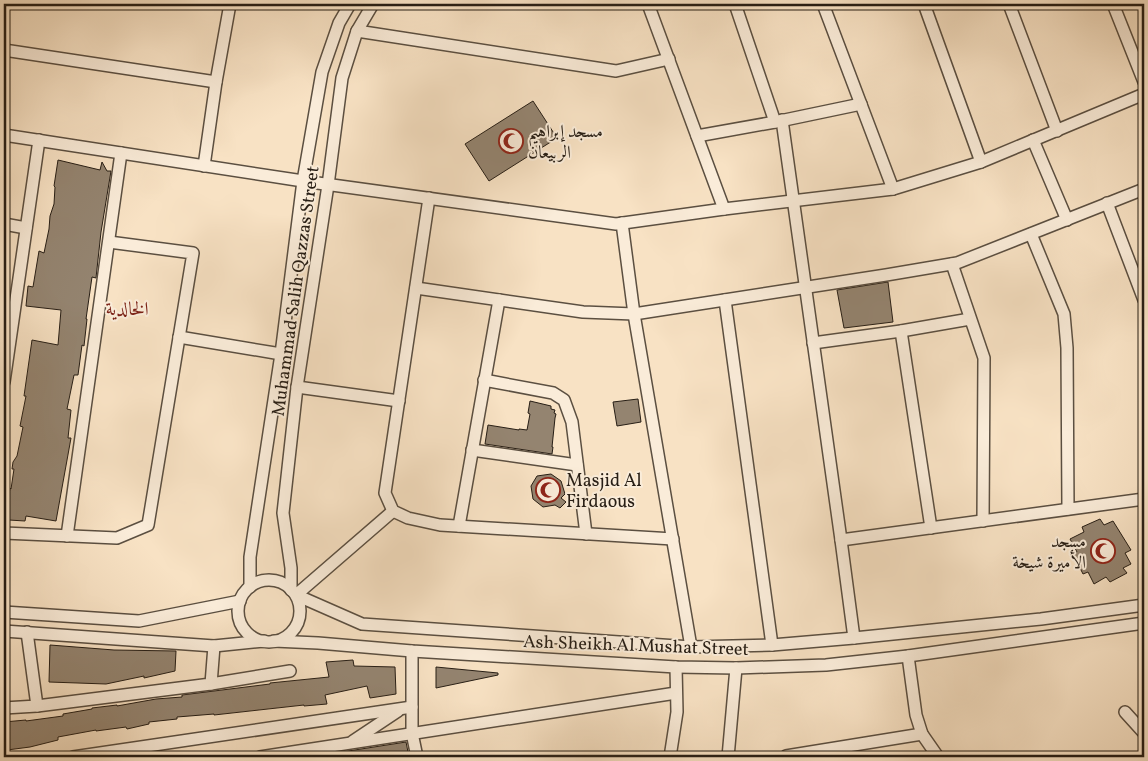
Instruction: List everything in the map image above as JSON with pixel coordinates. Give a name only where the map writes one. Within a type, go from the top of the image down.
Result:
[{"type":"street","points":[[204,166],[230,4]]},
{"type":"street","name":"Muhammad Salih Qazzas Street","points":[[250,587],[250,557],[303,181],[322,72],[339,23],[350,4]]},
{"type":"street","name":"Muhammad Salih Qazzas Street","points":[[293,592],[283,513],[297,387],[328,185],[342,78],[357,30],[373,4]]},
{"type":"street","points":[[648,4],[724,209]]},
{"type":"street","points":[[736,4],[778,121],[793,200],[854,638]]},
{"type":"street","points":[[823,4],[893,189]]},
{"type":"street","points":[[924,4],[981,162]]},
{"type":"street","points":[[1009,4],[1056,131]]},
{"type":"street","points":[[1113,4],[1144,82]]},
{"type":"street","points":[[357,30],[616,71],[669,59]]},
{"type":"street","points":[[4,50],[216,82]]},
{"type":"street","points":[[4,135],[328,185],[616,224],[793,200],[893,189],[981,162],[1144,94]]},
{"type":"street","points":[[697,136],[861,104]]},
{"type":"street","points":[[4,382],[39,140]]},
{"type":"street","points":[[1033,140],[1067,220]]},
{"type":"street","points":[[67,536],[122,153]]},
{"type":"street","points":[[416,288],[583,312],[634,314],[957,263],[1144,189]]},
{"type":"street","points":[[429,198],[385,493],[394,511],[408,518],[440,525],[673,539]]},
{"type":"street","points":[[1107,204],[1144,300]]},
{"type":"street","points":[[622,223],[634,314],[691,648]]},
{"type":"street","points":[[4,224],[26,228]]},
{"type":"street","points":[[1031,234],[1064,314],[1067,348],[1068,510]]},
{"type":"street","points":[[4,533],[117,538],[148,525],[193,253],[109,242]]},
{"type":"street","points":[[952,264],[984,358],[983,521]]},
{"type":"street","points":[[459,526],[499,300]]},
{"type":"street","points":[[724,300],[772,645]]},
{"type":"street","points":[[813,343],[970,319]]},
{"type":"street","points":[[901,330],[931,528]]},
{"type":"street","points":[[179,337],[280,354]]},
{"type":"street","points":[[484,380],[553,393],[564,400],[572,422],[586,534]]},
{"type":"street","points":[[297,387],[398,401]]},
{"type":"street","points":[[472,450],[577,466]]},
{"type":"street","points":[[841,540],[1144,499]]},
{"type":"street","points":[[293,592],[394,511]]},
{"type":"street","points":[[276,581],[284,584],[293,592],[299,604],[300,614],[292,632],[284,638],[269,641],[256,639],[248,634],[239,619],[238,610],[244,593],[250,587],[258,582],[276,581]]},
{"type":"street","name":"Ash Sheikh Al Mushat Street","points":[[293,592],[362,624],[691,648],[772,645],[854,638],[1041,619],[1144,605]]},
{"type":"street","points":[[4,612],[139,621],[240,601]]},
{"type":"street","name":"Ash Sheikh Al Mushat Street","points":[[4,630],[214,646],[269,641],[318,643],[412,651],[676,667],[736,668],[826,665],[908,656],[1144,623]]},
{"type":"street","points":[[27,632],[37,706]]},
{"type":"street","points":[[211,684],[214,646]]},
{"type":"street","points":[[412,651],[407,708],[417,757]]},
{"type":"street","points":[[908,656],[916,715],[922,734],[938,757]]},
{"type":"street","points":[[670,757],[677,712],[676,667]]},
{"type":"street","points":[[728,757],[736,668]]},
{"type":"street","points":[[4,708],[37,706],[211,684],[290,671]]},
{"type":"street","points":[[260,757],[676,693]]},
{"type":"street","points":[[349,743],[407,708]]},
{"type":"street","points":[[73,757],[407,708]]},
{"type":"street","points":[[1125,712],[1144,733]]},
{"type":"street","points":[[786,756],[922,734]]},
{"type":"building","name":"مسجد إبراهيم الربيعان","points":[[533,101],[557,138],[489,181],[465,144]]},
{"type":"building","points":[[58,160],[100,170],[102,162],[107,171],[111,171],[96,278],[92,277],[84,346],[82,345],[78,375],[74,375],[67,409],[71,410],[68,438],[71,438],[56,521],[26,516],[25,521],[9,520],[4,507],[7,508],[14,469],[12,469],[13,462],[17,456],[23,427],[20,426],[26,396],[24,396],[32,340],[58,345],[61,310],[26,306],[28,286],[33,287],[39,251],[44,253],[50,216],[54,204],[54,186]]},
{"type":"building","points":[[888,282],[893,322],[844,328],[837,290]]},
{"type":"building","points":[[638,399],[641,422],[617,426],[613,402]]},
{"type":"building","points":[[530,401],[551,406],[551,409],[555,410],[552,454],[485,444],[488,425],[527,430]]},
{"type":"building","name":"Masjid Al Firdaous","points":[[551,474],[561,481],[565,494],[561,498],[566,502],[560,508],[555,505],[543,507],[533,499],[531,486],[537,476]]},
{"type":"building","name":"مسجد الأميرة شيخة","points":[[1100,519],[1104,525],[1113,521],[1131,550],[1125,553],[1131,564],[1123,568],[1127,573],[1110,582],[1106,577],[1094,584],[1088,572],[1083,574],[1073,554],[1077,552],[1070,539],[1084,532],[1082,527]]},
{"type":"building","points":[[50,645],[114,650],[176,651],[175,671],[106,684],[49,682]]},
{"type":"building","points":[[353,660],[354,666],[395,667],[396,694],[370,698],[367,686],[325,695],[327,704],[177,717],[177,719],[149,722],[149,724],[127,729],[126,727],[96,730],[58,737],[58,740],[7,750],[4,722],[63,716],[63,714],[92,708],[182,697],[182,695],[329,677],[326,662]]},
{"type":"building","points":[[436,667],[498,673],[498,675],[436,688]]},
{"type":"building","points":[[406,742],[409,757],[329,757],[329,754]]},
{"type":"place","name":"مسجد إبراهيم الربيعان","points":[[511,141]]},
{"type":"place","name":"Masjid Al Firdaous","points":[[548,490]]},
{"type":"place","name":"مسجد الأميرة شيخة","points":[[1103,551]]},
{"type":"district","name":"الخالدية","points":[[127,308]]}]
